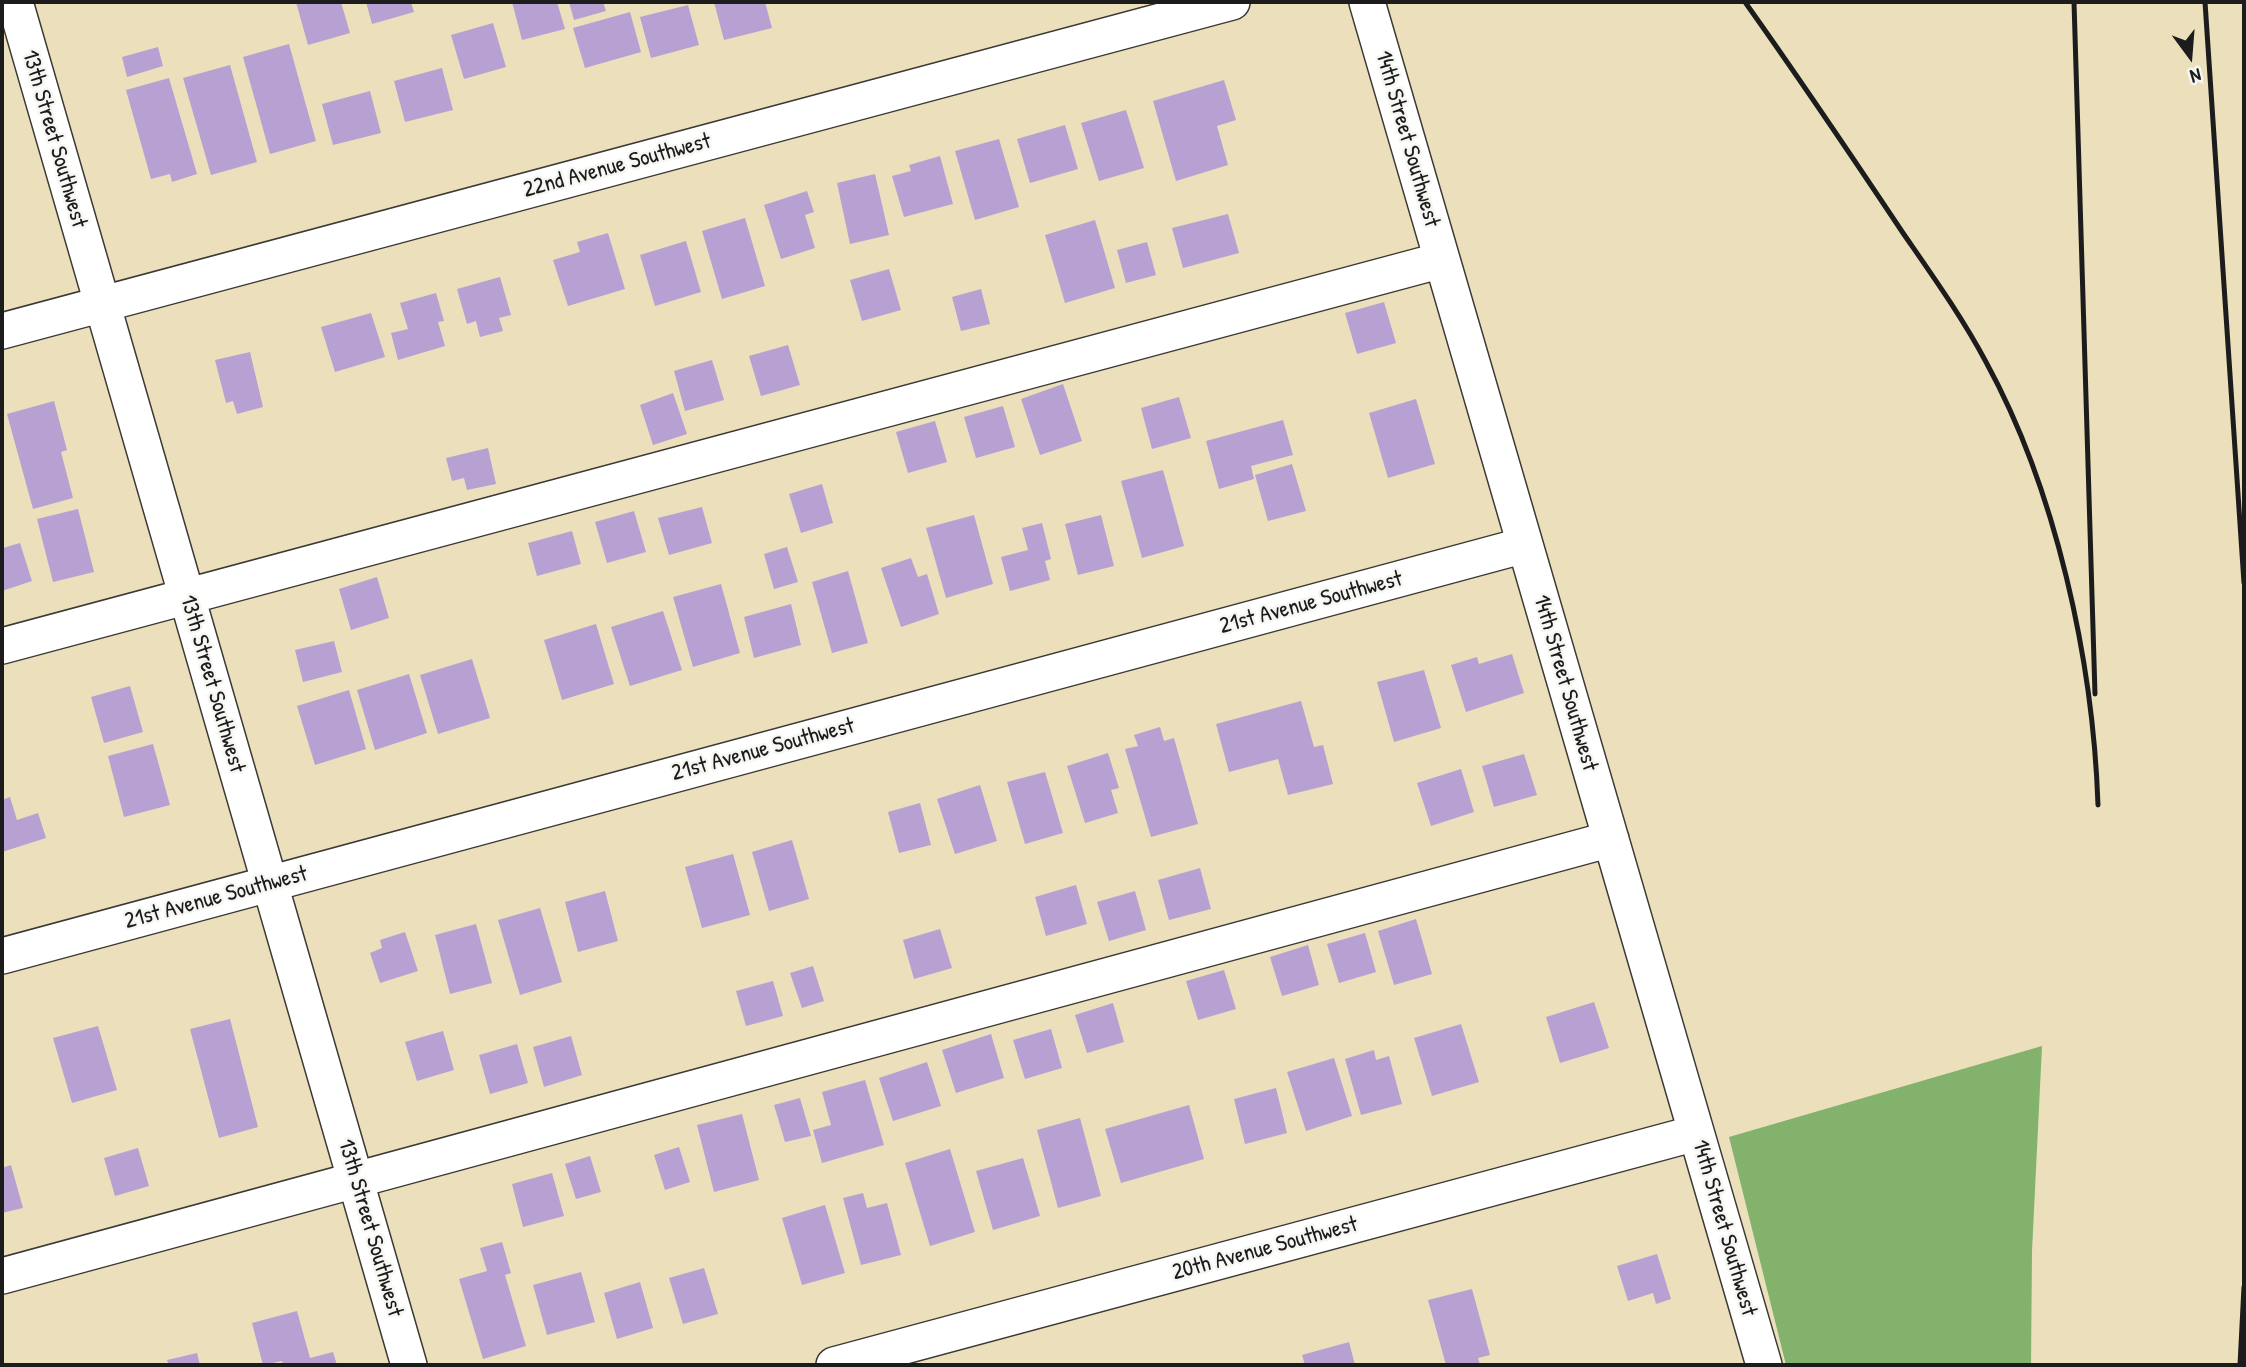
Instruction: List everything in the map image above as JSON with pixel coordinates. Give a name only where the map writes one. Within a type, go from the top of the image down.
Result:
[{"type":"street","name":"13th Street Southwest","points":[[15,2],[409,1365]]},
{"type":"street","name":"22nd Avenue Southwest","points":[[2,331],[1232,2]]},
{"type":"street","name":"14th Street Southwest","points":[[1367,2],[1764,1365]]},
{"type":"street","points":[[2,646],[1442,260]]},
{"type":"street","name":"21st Avenue Southwest","points":[[2,956],[1525,545]]},
{"type":"street","points":[[2,1276],[1611,839]]},
{"type":"street","name":"20th Avenue Southwest","points":[[834,1365],[1696,1133]]},
{"type":"green space","points":[[2042,1046],[2032,1251],[2031,1365],[1786,1365],[1729,1137]]},
{"type":"building","points":[[296,2],[341,2],[350,33],[308,45]]},
{"type":"building","points":[[366,2],[411,2],[414,12],[372,24]]},
{"type":"building","points":[[512,2],[557,2],[565,29],[522,40]]},
{"type":"building","points":[[569,2],[603,2],[606,11],[574,20]]},
{"type":"building","points":[[714,2],[765,2],[772,28],[724,40]]},
{"type":"building","points":[[688,5],[699,45],[651,58],[640,17]]},
{"type":"building","points":[[630,12],[641,52],[585,68],[573,28]]},
{"type":"building","points":[[493,23],[506,67],[464,79],[451,35]]},
{"type":"building","points":[[289,44],[316,141],[270,154],[243,57]]},
{"type":"building","points":[[158,47],[163,66],[127,77],[122,57]]},
{"type":"building","points":[[230,65],[257,162],[211,175],[183,78]]},
{"type":"building","points":[[442,68],[453,110],[405,122],[394,81]]},
{"type":"building","points":[[169,78],[197,174],[172,182],[170,174],[151,179],[126,90]]},
{"type":"building","points":[[1224,80],[1236,120],[1217,126],[1228,165],[1176,181],[1153,101]]},
{"type":"building","points":[[370,91],[381,133],[333,145],[322,104]]},
{"type":"building","points":[[1126,110],[1144,168],[1099,181],[1081,123]]},
{"type":"building","points":[[1065,125],[1078,169],[1030,183],[1017,139]]},
{"type":"building","points":[[999,139],[1019,207],[975,220],[955,151]]},
{"type":"building","points":[[940,156],[953,204],[904,217],[892,176],[911,171],[909,165]]},
{"type":"building","points":[[875,174],[889,235],[850,244],[837,183]]},
{"type":"building","points":[[807,191],[814,212],[805,215],[815,248],[781,259],[764,205]]},
{"type":"building","points":[[1228,214],[1239,253],[1183,268],[1172,228]]},
{"type":"building","points":[[745,218],[765,286],[722,299],[702,231]]},
{"type":"building","points":[[1095,220],[1115,288],[1065,303],[1045,235]]},
{"type":"building","points":[[608,233],[625,289],[568,306],[553,260],[580,252],[577,242]]},
{"type":"building","points":[[686,241],[701,292],[655,306],[640,255]]},
{"type":"building","points":[[1147,242],[1156,275],[1126,283],[1117,250]]},
{"type":"building","points":[[889,269],[901,310],[862,321],[850,280]]},
{"type":"building","points":[[500,277],[511,315],[499,318],[503,331],[480,337],[476,321],[467,324],[457,289]]},
{"type":"building","points":[[981,289],[990,324],[961,331],[952,297]]},
{"type":"building","points":[[436,293],[444,321],[438,322],[445,346],[398,360],[391,333],[408,329],[400,303]]},
{"type":"building","points":[[1384,302],[1396,343],[1357,354],[1345,313]]},
{"type":"building","points":[[371,313],[385,357],[335,372],[321,327]]},
{"type":"building","points":[[788,345],[800,385],[761,396],[749,356]]},
{"type":"building","points":[[250,352],[263,407],[237,414],[233,401],[226,403],[215,360]]},
{"type":"building","points":[[712,360],[724,400],[685,411],[674,371]]},
{"type":"building","points":[[1063,384],[1082,441],[1040,455],[1021,399]]},
{"type":"building","points":[[673,393],[687,434],[653,445],[640,405]]},
{"type":"building","points":[[1179,397],[1191,438],[1152,449],[1141,408]]},
{"type":"building","points":[[1416,399],[1435,464],[1388,478],[1369,413]]},
{"type":"building","points":[[54,401],[67,450],[61,452],[73,498],[33,509],[7,414]]},
{"type":"building","points":[[1003,406],[1015,447],[976,458],[964,417]]},
{"type":"building","points":[[1283,420],[1293,455],[1251,466],[1254,479],[1219,489],[1206,441]]},
{"type":"building","points":[[935,421],[947,462],[908,473],[896,432]]},
{"type":"building","points":[[488,448],[496,484],[467,490],[464,478],[452,481],[446,458]]},
{"type":"building","points":[[1292,464],[1306,511],[1268,521],[1255,475]]},
{"type":"building","points":[[1163,470],[1184,546],[1142,558],[1121,481]]},
{"type":"building","points":[[822,484],[833,523],[801,533],[789,494]]},
{"type":"building","points":[[702,507],[712,543],[669,555],[658,518]]},
{"type":"building","points":[[78,509],[94,572],[53,582],[37,519]]},
{"type":"building","points":[[634,511],[646,552],[607,563],[595,522]]},
{"type":"building","points":[[974,515],[993,584],[946,598],[926,528]]},
{"type":"building","points":[[1101,515],[1114,566],[1078,575],[1065,524]]},
{"type":"building","points":[[1042,523],[1051,559],[1045,561],[1050,580],[1010,591],[1001,557],[1028,550],[1022,528]]},
{"type":"building","points":[[572,531],[581,564],[537,576],[528,543]]},
{"type":"building","points":[[20,543],[32,581],[2,591],[3,548]]},
{"type":"building","points":[[787,547],[798,582],[774,589],[764,554]]},
{"type":"building","points":[[911,558],[918,577],[927,574],[939,614],[901,627],[881,568]]},
{"type":"building","points":[[848,571],[868,643],[832,653],[812,582]]},
{"type":"building","points":[[377,577],[389,618],[351,630],[339,589]]},
{"type":"building","points":[[721,584],[740,653],[693,667],[673,597]]},
{"type":"building","points":[[791,604],[801,645],[754,658],[744,617]]},
{"type":"building","points":[[663,611],[682,670],[630,686],[611,627]]},
{"type":"building","points":[[596,624],[614,684],[562,700],[544,640]]},
{"type":"building","points":[[334,641],[342,672],[303,682],[295,650]]},
{"type":"building","points":[[1512,654],[1524,693],[1466,712],[1451,665],[1477,657],[1479,664]]},
{"type":"building","points":[[472,659],[490,718],[438,734],[420,675]]},
{"type":"building","points":[[1424,670],[1441,728],[1394,742],[1377,682]]},
{"type":"building","points":[[409,674],[427,733],[375,750],[357,690]]},
{"type":"building","points":[[130,686],[143,732],[104,743],[91,697]]},
{"type":"building","points":[[349,690],[366,749],[315,765],[297,706]]},
{"type":"building","points":[[1301,701],[1314,747],[1323,745],[1333,784],[1288,795],[1278,759],[1229,772],[1216,724]]},
{"type":"building","points":[[1160,727],[1164,741],[1174,738],[1198,824],[1151,837],[1125,749],[1138,746],[1134,735]]},
{"type":"building","points":[[153,744],[170,805],[124,817],[108,756]]},
{"type":"building","points":[[1108,753],[1119,788],[1111,790],[1118,813],[1085,823],[1067,766]]},
{"type":"building","points":[[1524,754],[1537,795],[1494,807],[1482,766]]},
{"type":"building","points":[[1461,769],[1474,812],[1431,826],[1417,783]]},
{"type":"building","points":[[1045,772],[1063,833],[1025,844],[1007,782]]},
{"type":"building","points":[[980,785],[997,841],[955,854],[937,799]]},
{"type":"building","points":[[10,797],[17,820],[38,813],[46,838],[2,852],[2,800]]},
{"type":"building","points":[[920,803],[931,845],[899,853],[888,812]]},
{"type":"building","points":[[792,840],[809,899],[769,911],[752,852]]},
{"type":"building","points":[[733,854],[750,915],[702,928],[685,867]]},
{"type":"building","points":[[1200,868],[1211,909],[1169,920],[1158,880]]},
{"type":"building","points":[[1076,885],[1087,924],[1046,936],[1035,897]]},
{"type":"building","points":[[605,891],[618,941],[578,952],[565,902]]},
{"type":"building","points":[[1135,891],[1146,930],[1109,941],[1097,902]]},
{"type":"building","points":[[540,908],[562,982],[520,995],[498,920]]},
{"type":"building","points":[[1416,919],[1432,974],[1394,985],[1378,931]]},
{"type":"building","points":[[476,924],[492,983],[450,994],[435,935]]},
{"type":"building","points":[[940,929],[952,968],[914,979],[903,940]]},
{"type":"building","points":[[405,932],[418,971],[380,983],[370,953],[382,948],[380,940]]},
{"type":"building","points":[[1365,933],[1376,972],[1339,983],[1327,944]]},
{"type":"building","points":[[1308,945],[1319,985],[1282,996],[1270,957]]},
{"type":"building","points":[[813,966],[824,1001],[802,1008],[790,973]]},
{"type":"building","points":[[1224,970],[1236,1009],[1198,1020],[1186,981]]},
{"type":"building","points":[[773,981],[783,1016],[746,1026],[736,991]]},
{"type":"building","points":[[1594,1002],[1609,1048],[1560,1063],[1546,1017]]},
{"type":"building","points":[[1113,1003],[1124,1042],[1087,1053],[1075,1015]]},
{"type":"building","points":[[230,1019],[258,1127],[219,1138],[190,1029]]},
{"type":"building","points":[[1461,1024],[1479,1082],[1432,1096],[1414,1038]]},
{"type":"building","points":[[98,1026],[117,1090],[72,1103],[53,1038]]},
{"type":"building","points":[[1051,1029],[1062,1068],[1025,1079],[1013,1040]]},
{"type":"building","points":[[443,1031],[454,1070],[417,1081],[405,1042]]},
{"type":"building","points":[[991,1034],[1004,1078],[956,1093],[942,1050]]},
{"type":"building","points":[[571,1036],[582,1075],[544,1087],[533,1047]]},
{"type":"building","points":[[517,1044],[528,1083],[490,1094],[479,1055]]},
{"type":"building","points":[[1374,1050],[1376,1060],[1389,1056],[1402,1104],[1361,1115],[1345,1059]]},
{"type":"building","points":[[1334,1058],[1352,1116],[1306,1131],[1287,1072]]},
{"type":"building","points":[[927,1062],[941,1106],[893,1121],[879,1078]]},
{"type":"building","points":[[865,1080],[884,1145],[822,1163],[813,1130],[831,1125],[822,1092]]},
{"type":"building","points":[[1276,1088],[1287,1133],[1245,1144],[1234,1099]]},
{"type":"building","points":[[800,1098],[811,1136],[785,1142],[774,1105]]},
{"type":"building","points":[[1189,1105],[1204,1159],[1121,1183],[1105,1129]]},
{"type":"building","points":[[742,1114],[759,1180],[714,1192],[697,1125]]},
{"type":"building","points":[[1080,1118],[1101,1196],[1058,1208],[1037,1130]]},
{"type":"building","points":[[679,1147],[690,1182],[665,1190],[654,1155]]},
{"type":"building","points":[[138,1148],[149,1186],[115,1196],[104,1158]]},
{"type":"building","points":[[950,1149],[975,1232],[930,1246],[905,1163]]},
{"type":"building","points":[[590,1156],[601,1192],[576,1199],[565,1164]]},
{"type":"building","points":[[1023,1158],[1040,1216],[993,1230],[976,1171]]},
{"type":"building","points":[[11,1165],[23,1208],[2,1213],[2,1168]]},
{"type":"building","points":[[552,1173],[564,1216],[523,1227],[512,1184]]},
{"type":"building","points":[[863,1193],[867,1208],[887,1203],[901,1255],[861,1265],[843,1198]]},
{"type":"building","points":[[825,1205],[845,1273],[802,1285],[782,1218]]},
{"type":"building","points":[[502,1242],[511,1273],[505,1275],[526,1346],[483,1359],[459,1279],[487,1271],[480,1248]]},
{"type":"building","points":[[1657,1254],[1671,1299],[1656,1304],[1653,1293],[1628,1301],[1617,1266]]},
{"type":"building","points":[[704,1268],[718,1314],[683,1324],[669,1278]]},
{"type":"building","points":[[581,1272],[595,1322],[547,1335],[533,1285]]},
{"type":"building","points":[[640,1282],[653,1328],[617,1339],[604,1293]]},
{"type":"building","points":[[1472,1289],[1490,1355],[1478,1358],[1480,1365],[1446,1365],[1428,1300]]},
{"type":"building","points":[[297,1311],[310,1358],[333,1352],[337,1365],[283,1365],[282,1361],[263,1365],[252,1323]]},
{"type":"building","points":[[1349,1342],[1355,1365],[1305,1365],[1302,1355]]},
{"type":"building","points":[[197,1353],[200,1365],[169,1365],[167,1360]]},
{"type":"railway","points":[[1745,2],[1957,312],[2011,412],[2051,520],[2079,635],[2095,750],[2098,805]]},
{"type":"railway","points":[[2074,2],[2095,694]]},
{"type":"railway","points":[[2205,2],[2244,583]]},
{"type":"railway","points":[[2240,1365],[2244,1287]]}]
